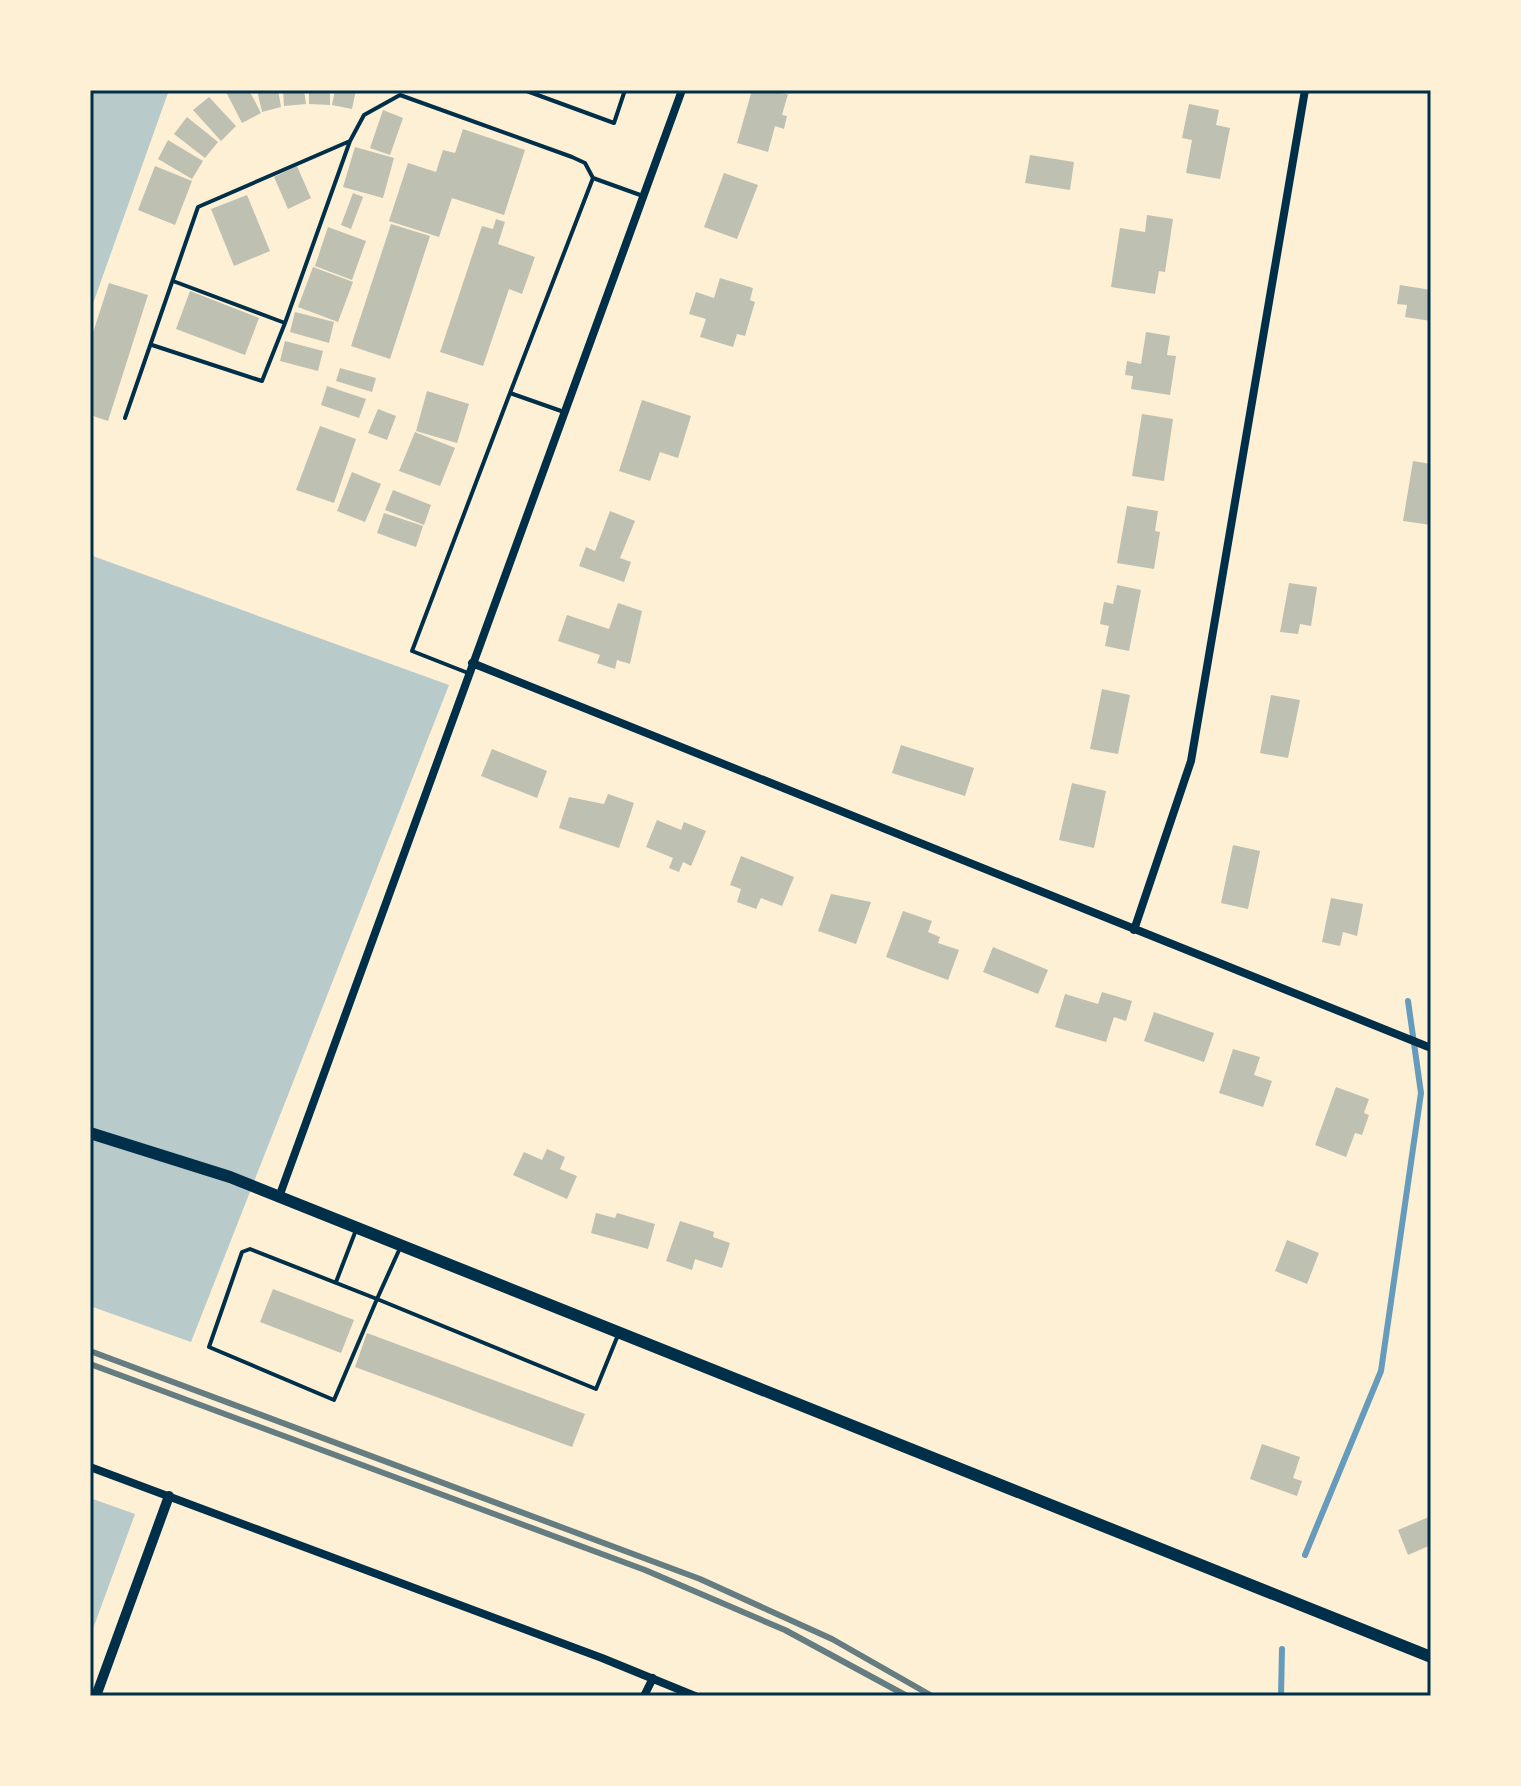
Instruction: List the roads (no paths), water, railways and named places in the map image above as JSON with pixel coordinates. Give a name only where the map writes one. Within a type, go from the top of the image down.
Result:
[{"type":"main road","points":[[90,1133],[190,1163],[279,1197],[1431,1657]]},
{"type":"street","points":[[279,1197],[682,90]]},
{"type":"street","points":[[1134,930],[1191,761],[1305,90]]},
{"type":"street","points":[[470,668],[1429,1048]]},
{"type":"street","points":[[90,1467],[695,1696]]},
{"type":"street","points":[[96,1696],[169,1496]]},
{"type":"street","points":[[644,1696],[653,1678]]},
{"type":"lane","points":[[524,90],[614,123],[625,90]]},
{"type":"lane","points":[[151,344],[262,381],[350,141],[364,115],[400,95],[572,157],[585,163],[593,178],[643,196]]},
{"type":"lane","points":[[125,418],[198,207],[350,141]]},
{"type":"lane","points":[[470,668],[412,651],[593,178]]},
{"type":"lane","points":[[173,281],[285,323]]},
{"type":"lane","points":[[510,393],[564,412]]},
{"type":"lane","points":[[335,1283],[357,1228]]},
{"type":"lane","points":[[401,1246],[377,1299],[334,1400],[209,1347],[242,1252],[250,1249],[377,1299],[596,1389],[619,1333]]},
{"type":"waterway","points":[[1305,1555],[1381,1371],[1421,1093],[1408,1001]]},
{"type":"waterway","points":[[1281,1696],[1282,1649]]},
{"type":"railway","points":[[90,1351],[700,1579],[832,1639],[932,1696]]},
{"type":"railway","points":[[90,1364],[645,1570],[785,1630],[907,1696]]}]
